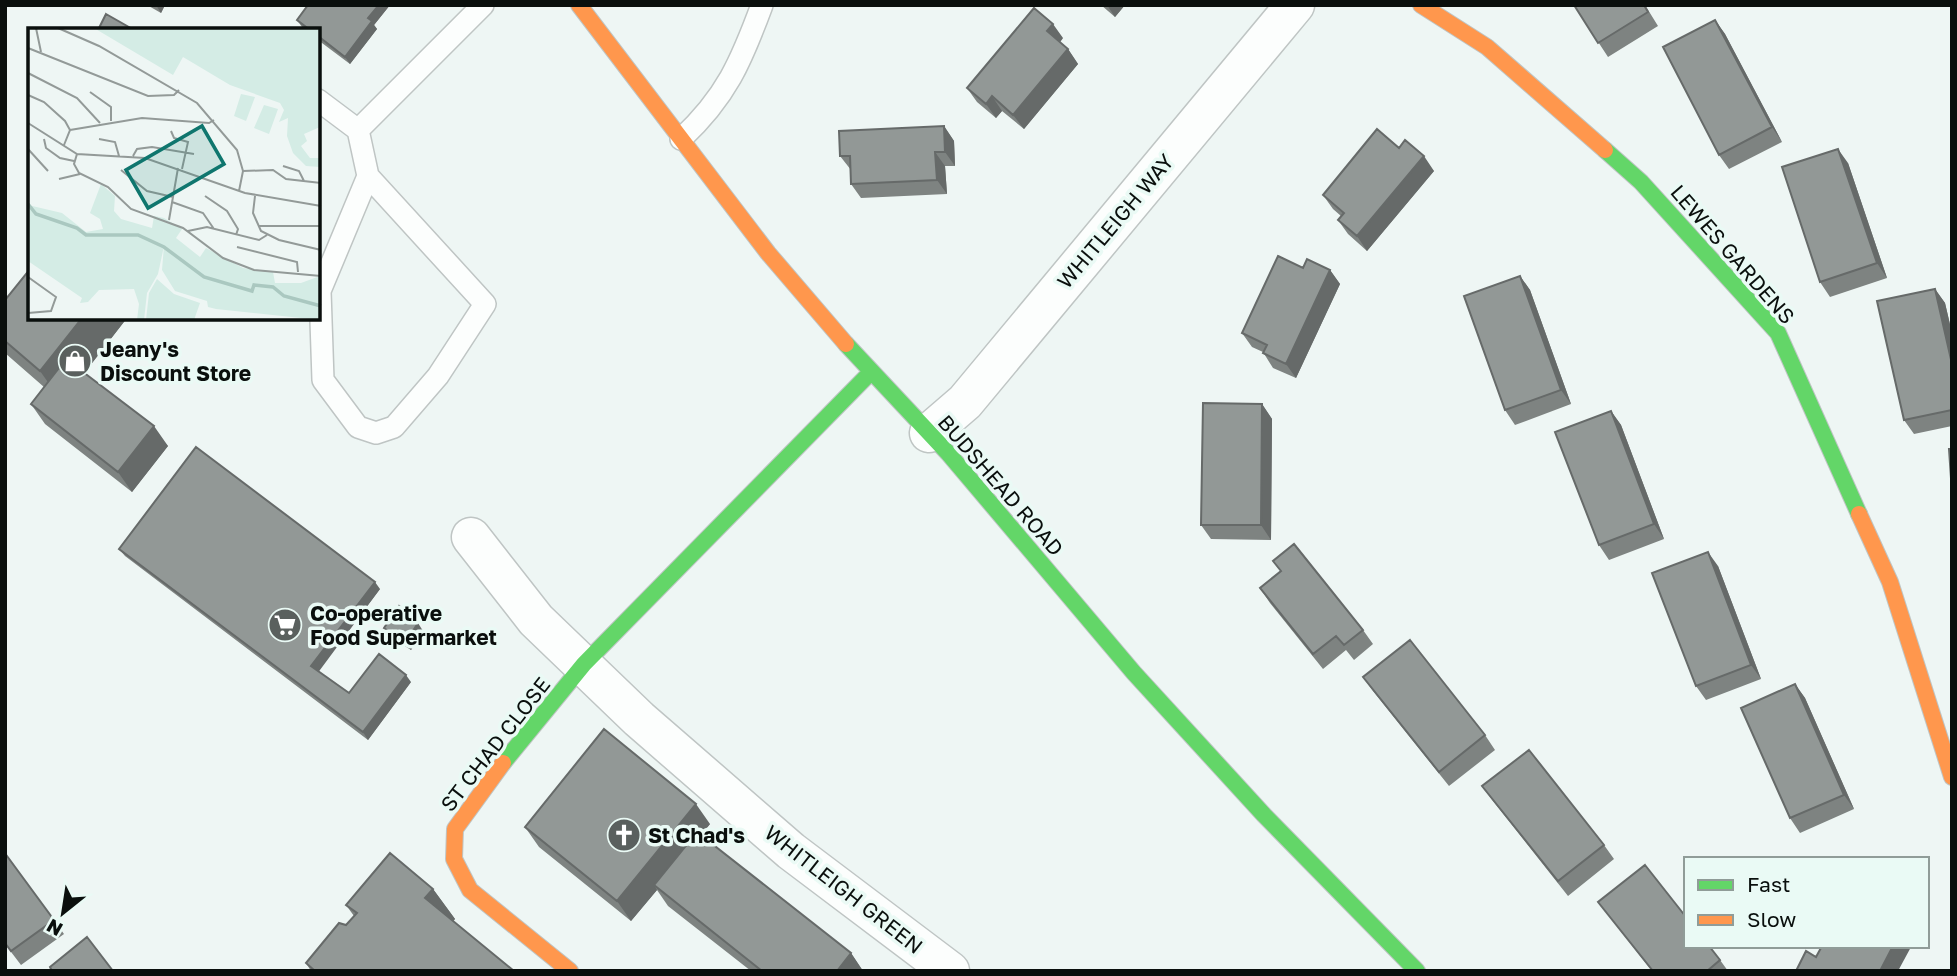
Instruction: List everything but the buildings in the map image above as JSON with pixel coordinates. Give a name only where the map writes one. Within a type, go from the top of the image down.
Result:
[{"type":"street","name":"BUDSHEAD ROAD","points":[[579,5],[768,253],[871,372],[1025,542],[1102,638],[1264,814],[1417,971]]},
{"type":"street","name":"WHITLEIGH WAY","points":[[929,433],[965,402],[1296,5]]},
{"type":"street","name":"LEWES GARDENS","points":[[1421,5],[1487,47],[1641,181],[1778,333],[1889,582],[1952,777]]},
{"type":"street","points":[[584,664],[871,372]]},
{"type":"street","name":"WHITLEIGH GREEN","points":[[471,537],[536,620],[639,719],[791,850],[950,971]]},
{"type":"street","name":"ST CHAD CLOSE","points":[[570,971],[470,890],[454,859],[454,849],[455,829],[498,769],[584,664]]},
{"type":"lane","points":[[358,130],[483,5]]},
{"type":"lane","points":[[681,139],[710,112],[741,61],[762,5]]},
{"type":"lane","points":[[320,102],[358,130],[368,176],[485,304],[438,376],[394,427],[376,433],[358,427],[323,380],[320,292],[368,176]]},
{"type":"traffic: fast","points":[[1605,150],[1641,182],[1778,333],[1859,514]]},
{"type":"traffic: fast","points":[[846,344],[948,453],[1134,673],[1264,815],[1417,971]]},
{"type":"traffic: fast","points":[[503,763],[584,664],[871,372]]},
{"type":"traffic: slow","points":[[579,5],[768,253],[846,344]]},
{"type":"traffic: slow","points":[[1421,5],[1487,47],[1605,150]]},
{"type":"traffic: slow","points":[[1859,514],[1890,582],[1952,777]]},
{"type":"traffic: slow","points":[[503,763],[455,829],[454,859],[470,890],[570,971]]},
{"type":"place","name":"Jeany's Discount Store","points":[[75,361]]},
{"type":"place","name":"Co-operative Food Supermarket","points":[[285,625]]},
{"type":"place","name":"St Chad's","points":[[624,835]]}]
